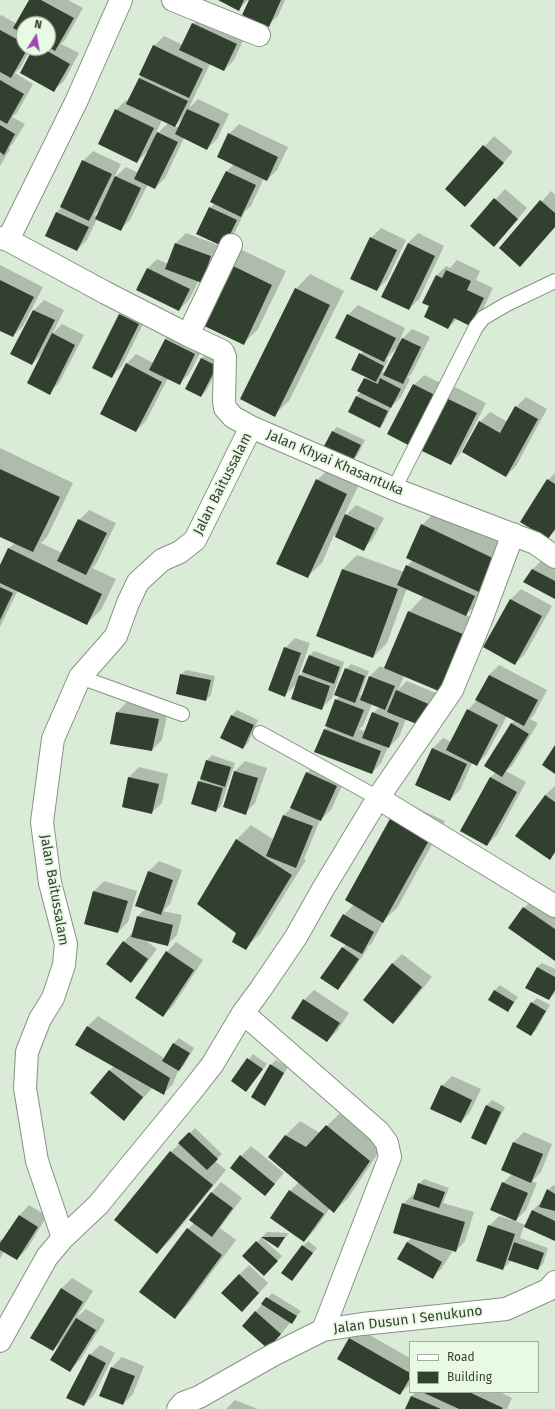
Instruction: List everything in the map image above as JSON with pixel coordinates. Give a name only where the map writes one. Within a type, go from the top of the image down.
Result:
[{"type":"street","points":[[4,239],[76,102],[121,0]]},
{"type":"street","points":[[173,0],[259,36]]},
{"type":"street","name":"Jalan Khyai Khasantuka","points":[[4,239],[106,294],[223,352],[225,357],[224,401],[226,408],[233,417],[251,427],[394,489],[536,543],[555,557]]},
{"type":"street","points":[[188,335],[231,245]]},
{"type":"street","name":"Jalan Baitussalam","points":[[63,1238],[37,1161],[25,1088],[27,1052],[40,1019],[53,998],[64,965],[66,944],[50,883],[42,822],[53,739],[80,677],[116,636],[128,603],[138,582],[162,560],[180,552],[195,540],[251,427]]},
{"type":"street","points":[[0,1341],[47,1257],[63,1238],[98,1205],[212,1065],[243,1013],[296,937],[378,798],[452,690],[481,620],[513,534]]},
{"type":"street","points":[[378,798],[555,906]]},
{"type":"street","points":[[243,1013],[379,1132],[387,1143],[390,1158],[323,1330]]},
{"type":"street","name":"Jalan Dusun I Senukuno","points":[[178,1409],[183,1403],[199,1397],[273,1355],[323,1330],[362,1324],[506,1309],[548,1290],[555,1282]]},
{"type":"lane","points":[[394,489],[476,327],[483,318],[507,304],[555,281]]},
{"type":"lane","points":[[80,677],[182,714]]},
{"type":"lane","points":[[260,733],[378,798]]},
{"type":"building","points":[[29,0],[41,0],[74,18],[56,49],[56,16],[20,16]]},
{"type":"building","points":[[218,0],[244,0],[239,11]]},
{"type":"building","points":[[249,0],[281,0],[269,27],[242,15]]},
{"type":"building","points":[[16,23],[16,30],[13,28]]},
{"type":"building","points":[[192,23],[237,44],[224,71],[179,50]]},
{"type":"building","points":[[0,30],[16,39],[16,56],[23,56],[11,78],[0,72]]},
{"type":"building","points":[[153,45],[203,69],[189,98],[139,75]]},
{"type":"building","points":[[29,56],[56,56],[70,64],[54,92],[20,73]]},
{"type":"building","points":[[139,78],[188,101],[175,127],[126,104]]},
{"type":"building","points":[[0,80],[24,94],[7,124],[0,120]]},
{"type":"building","points":[[115,109],[154,128],[137,163],[98,144]]},
{"type":"building","points":[[187,109],[220,124],[207,150],[175,134]]},
{"type":"building","points":[[0,125],[15,134],[4,155],[0,152]]},
{"type":"building","points":[[157,132],[178,142],[155,189],[134,179]]},
{"type":"building","points":[[228,133],[278,157],[267,181],[217,157]]},
{"type":"building","points":[[483,145],[504,163],[465,207],[445,189]]},
{"type":"building","points":[[82,160],[112,174],[89,221],[60,207]]},
{"type":"building","points":[[226,171],[256,185],[241,217],[210,202]]},
{"type":"building","points":[[115,176],[141,188],[121,231],[95,219]]},
{"type":"building","points":[[494,198],[518,219],[494,247],[470,226]]},
{"type":"building","points":[[540,200],[555,213],[555,227],[520,267],[499,248]]},
{"type":"building","points":[[209,207],[237,220],[224,247],[196,234]]},
{"type":"building","points":[[56,212],[89,227],[77,251],[45,236]]},
{"type":"building","points":[[370,237],[397,250],[377,291],[350,279]]},
{"type":"building","points":[[175,243],[211,256],[202,283],[165,269]]},
{"type":"building","points":[[408,243],[435,256],[409,310],[381,297]]},
{"type":"building","points":[[227,263],[272,285],[244,345],[198,323]]},
{"type":"building","points":[[147,268],[190,289],[179,311],[136,290]]},
{"type":"building","points":[[446,270],[471,281],[467,290],[484,298],[470,326],[454,318],[448,329],[424,317],[429,306],[422,303],[436,275],[442,278]]},
{"type":"building","points":[[0,280],[34,297],[13,337],[0,331]]},
{"type":"building","points":[[295,288],[330,305],[275,417],[240,399]]},
{"type":"building","points":[[33,310],[55,320],[32,365],[10,354]]},
{"type":"building","points":[[119,314],[139,324],[112,378],[92,368]]},
{"type":"building","points":[[347,314],[396,338],[384,362],[335,338]]},
{"type":"building","points":[[52,333],[75,345],[50,395],[27,383]]},
{"type":"building","points":[[402,338],[421,347],[403,384],[383,375]]},
{"type":"building","points":[[165,339],[195,354],[180,385],[149,370]]},
{"type":"building","points":[[359,353],[384,366],[376,382],[351,370]]},
{"type":"building","points":[[201,358],[217,366],[201,397],[185,389]]},
{"type":"building","points":[[126,363],[162,382],[136,432],[100,414]]},
{"type":"building","points":[[364,378],[378,384],[380,378],[401,389],[391,408],[357,391]]},
{"type":"building","points":[[413,384],[437,396],[412,447],[387,434]]},
{"type":"building","points":[[356,396],[388,411],[380,428],[348,412]]},
{"type":"building","points":[[444,397],[477,413],[451,465],[418,449]]},
{"type":"building","points":[[515,406],[538,419],[506,477],[462,452],[479,421],[500,433]]},
{"type":"building","points":[[332,431],[361,445],[352,462],[323,448]]},
{"type":"building","points":[[0,469],[60,497],[33,552],[0,537]]},
{"type":"building","points":[[316,479],[347,494],[308,578],[276,564]]},
{"type":"building","points":[[547,479],[555,484],[555,529],[548,539],[520,522]]},
{"type":"building","points":[[345,514],[375,528],[364,551],[335,537]]},
{"type":"building","points":[[78,519],[107,533],[86,575],[57,561]]},
{"type":"building","points":[[421,524],[497,560],[481,593],[406,558]]},
{"type":"building","points":[[8,548],[102,594],[87,625],[0,583],[0,565]]},
{"type":"building","points":[[406,565],[475,596],[466,616],[397,585]]},
{"type":"building","points":[[342,569],[398,589],[373,658],[316,636]]},
{"type":"building","points":[[532,569],[555,581],[555,599],[523,582]]},
{"type":"building","points":[[0,587],[13,593],[0,620]]},
{"type":"building","points":[[510,599],[542,616],[515,665],[483,647]]},
{"type":"building","points":[[408,611],[465,635],[441,692],[384,668]]},
{"type":"building","points":[[284,647],[301,653],[285,697],[268,690]]},
{"type":"building","points":[[309,655],[340,667],[334,684],[302,672]]},
{"type":"building","points":[[345,668],[365,676],[355,703],[334,695]]},
{"type":"building","points":[[180,674],[211,680],[206,701],[176,694]]},
{"type":"building","points":[[299,675],[330,686],[322,710],[291,699]]},
{"type":"building","points":[[489,675],[538,700],[524,726],[475,700]]},
{"type":"building","points":[[369,676],[395,686],[385,710],[360,700]]},
{"type":"building","points":[[396,690],[433,706],[424,727],[387,712]]},
{"type":"building","points":[[335,699],[364,710],[353,737],[325,726]]},
{"type":"building","points":[[467,709],[498,725],[477,766],[446,750]]},
{"type":"building","points":[[116,712],[159,719],[152,751],[110,744]]},
{"type":"building","points":[[372,712],[399,723],[389,748],[362,738]]},
{"type":"building","points":[[231,715],[254,725],[243,749],[220,738]]},
{"type":"building","points":[[511,723],[529,734],[502,777],[484,766]]},
{"type":"building","points":[[324,729],[381,751],[372,774],[314,752]]},
{"type":"building","points":[[555,745],[555,774],[542,765]]},
{"type":"building","points":[[432,748],[467,764],[450,801],[415,785]]},
{"type":"building","points":[[206,760],[231,767],[225,787],[200,779]]},
{"type":"building","points":[[234,771],[258,778],[246,815],[223,807]]},
{"type":"building","points":[[306,772],[337,786],[321,821],[290,808]]},
{"type":"building","points":[[128,777],[159,784],[152,814],[122,807]]},
{"type":"building","points":[[490,777],[517,792],[487,846],[460,831]]},
{"type":"building","points":[[198,781],[223,788],[216,812],[191,804]]},
{"type":"building","points":[[545,795],[555,802],[555,852],[550,860],[515,836]]},
{"type":"building","points":[[283,815],[313,826],[296,868],[266,856]]},
{"type":"building","points":[[391,817],[432,835],[383,923],[345,900]]},
{"type":"building","points":[[236,839],[292,875],[246,950],[232,942],[236,933],[197,904]]},
{"type":"building","points":[[148,871],[173,880],[161,915],[135,906]]},
{"type":"building","points":[[93,891],[128,901],[118,933],[84,924]]},
{"type":"building","points":[[523,907],[555,929],[555,961],[508,928]]},
{"type":"building","points":[[343,914],[374,932],[362,954],[330,936]]},
{"type":"building","points":[[137,916],[173,925],[168,946],[131,937]]},
{"type":"building","points":[[123,941],[148,959],[131,983],[106,964]]},
{"type":"building","points":[[342,947],[359,959],[338,990],[320,978]]},
{"type":"building","points":[[166,951],[194,970],[163,1017],[135,998]]},
{"type":"building","points":[[392,963],[422,987],[393,1024],[363,1000]]},
{"type":"building","points":[[537,967],[555,977],[555,990],[549,1000],[525,988]]},
{"type":"building","points":[[494,990],[514,1002],[508,1012],[488,1000]]},
{"type":"building","points":[[303,999],[340,1023],[327,1042],[291,1018]]},
{"type":"building","points":[[531,1002],[546,1011],[531,1036],[516,1027]]},
{"type":"building","points":[[87,1026],[170,1078],[164,1095],[75,1045]]},
{"type":"building","points":[[173,1043],[190,1053],[179,1071],[162,1061]]},
{"type":"building","points":[[247,1058],[263,1069],[246,1092],[231,1081]]},
{"type":"building","points":[[270,1064],[284,1073],[265,1106],[251,1097]]},
{"type":"building","points":[[109,1070],[143,1097],[124,1121],[90,1093]]},
{"type":"building","points":[[441,1085],[472,1100],[461,1123],[430,1109]]},
{"type":"building","points":[[486,1105],[501,1112],[486,1145],[471,1138]]},
{"type":"building","points":[[326,1125],[370,1161],[334,1213],[268,1157],[285,1135],[306,1147]]},
{"type":"building","points":[[189,1132],[218,1159],[207,1170],[178,1143]]},
{"type":"building","points":[[513,1142],[543,1154],[531,1183],[501,1170]]},
{"type":"building","points":[[170,1151],[213,1185],[157,1254],[114,1220]]},
{"type":"building","points":[[240,1155],[275,1184],[265,1196],[230,1168]]},
{"type":"building","points":[[502,1182],[528,1193],[516,1221],[490,1210]]},
{"type":"building","points":[[418,1183],[445,1192],[439,1208],[413,1199]]},
{"type":"building","points":[[547,1189],[555,1194],[555,1211],[539,1207]]},
{"type":"building","points":[[289,1190],[324,1214],[304,1242],[270,1218]]},
{"type":"building","points":[[211,1192],[233,1208],[212,1237],[189,1220]]},
{"type":"building","points":[[402,1203],[465,1222],[456,1252],[393,1233]]},
{"type":"building","points":[[532,1210],[555,1221],[555,1241],[524,1227]]},
{"type":"building","points":[[19,1215],[38,1227],[17,1260],[0,1250],[0,1243]]},
{"type":"building","points":[[488,1225],[515,1234],[503,1270],[476,1261]]},
{"type":"building","points":[[187,1228],[222,1255],[175,1319],[139,1292]]},
{"type":"building","points":[[261,1237],[285,1237],[278,1248]]},
{"type":"building","points":[[256,1241],[278,1261],[264,1276],[242,1256]]},
{"type":"building","points":[[407,1242],[442,1262],[433,1279],[397,1259]]},
{"type":"building","points":[[514,1242],[544,1253],[538,1270],[508,1260]]},
{"type":"building","points":[[302,1245],[313,1253],[292,1281],[281,1273]]},
{"type":"building","points":[[239,1274],[259,1293],[242,1312],[221,1293]]},
{"type":"building","points":[[61,1288],[83,1302],[53,1351],[30,1338]]},
{"type":"building","points":[[266,1297],[297,1316],[292,1324],[261,1304]]},
{"type":"building","points":[[255,1311],[281,1334],[268,1349],[242,1326]]},
{"type":"building","points":[[76,1318],[96,1330],[70,1372],[50,1360]]},
{"type":"building","points":[[349,1338],[409,1372],[409,1380],[400,1395],[337,1359]]},
{"type":"building","points":[[89,1354],[106,1363],[84,1406],[66,1398]]},
{"type":"building","points":[[111,1367],[135,1376],[123,1405],[99,1396]]},
{"type":"building","points":[[424,1393],[471,1393],[503,1408],[502,1409],[459,1409]]},
{"type":"building","points":[[411,1396],[441,1409],[405,1409]]}]
